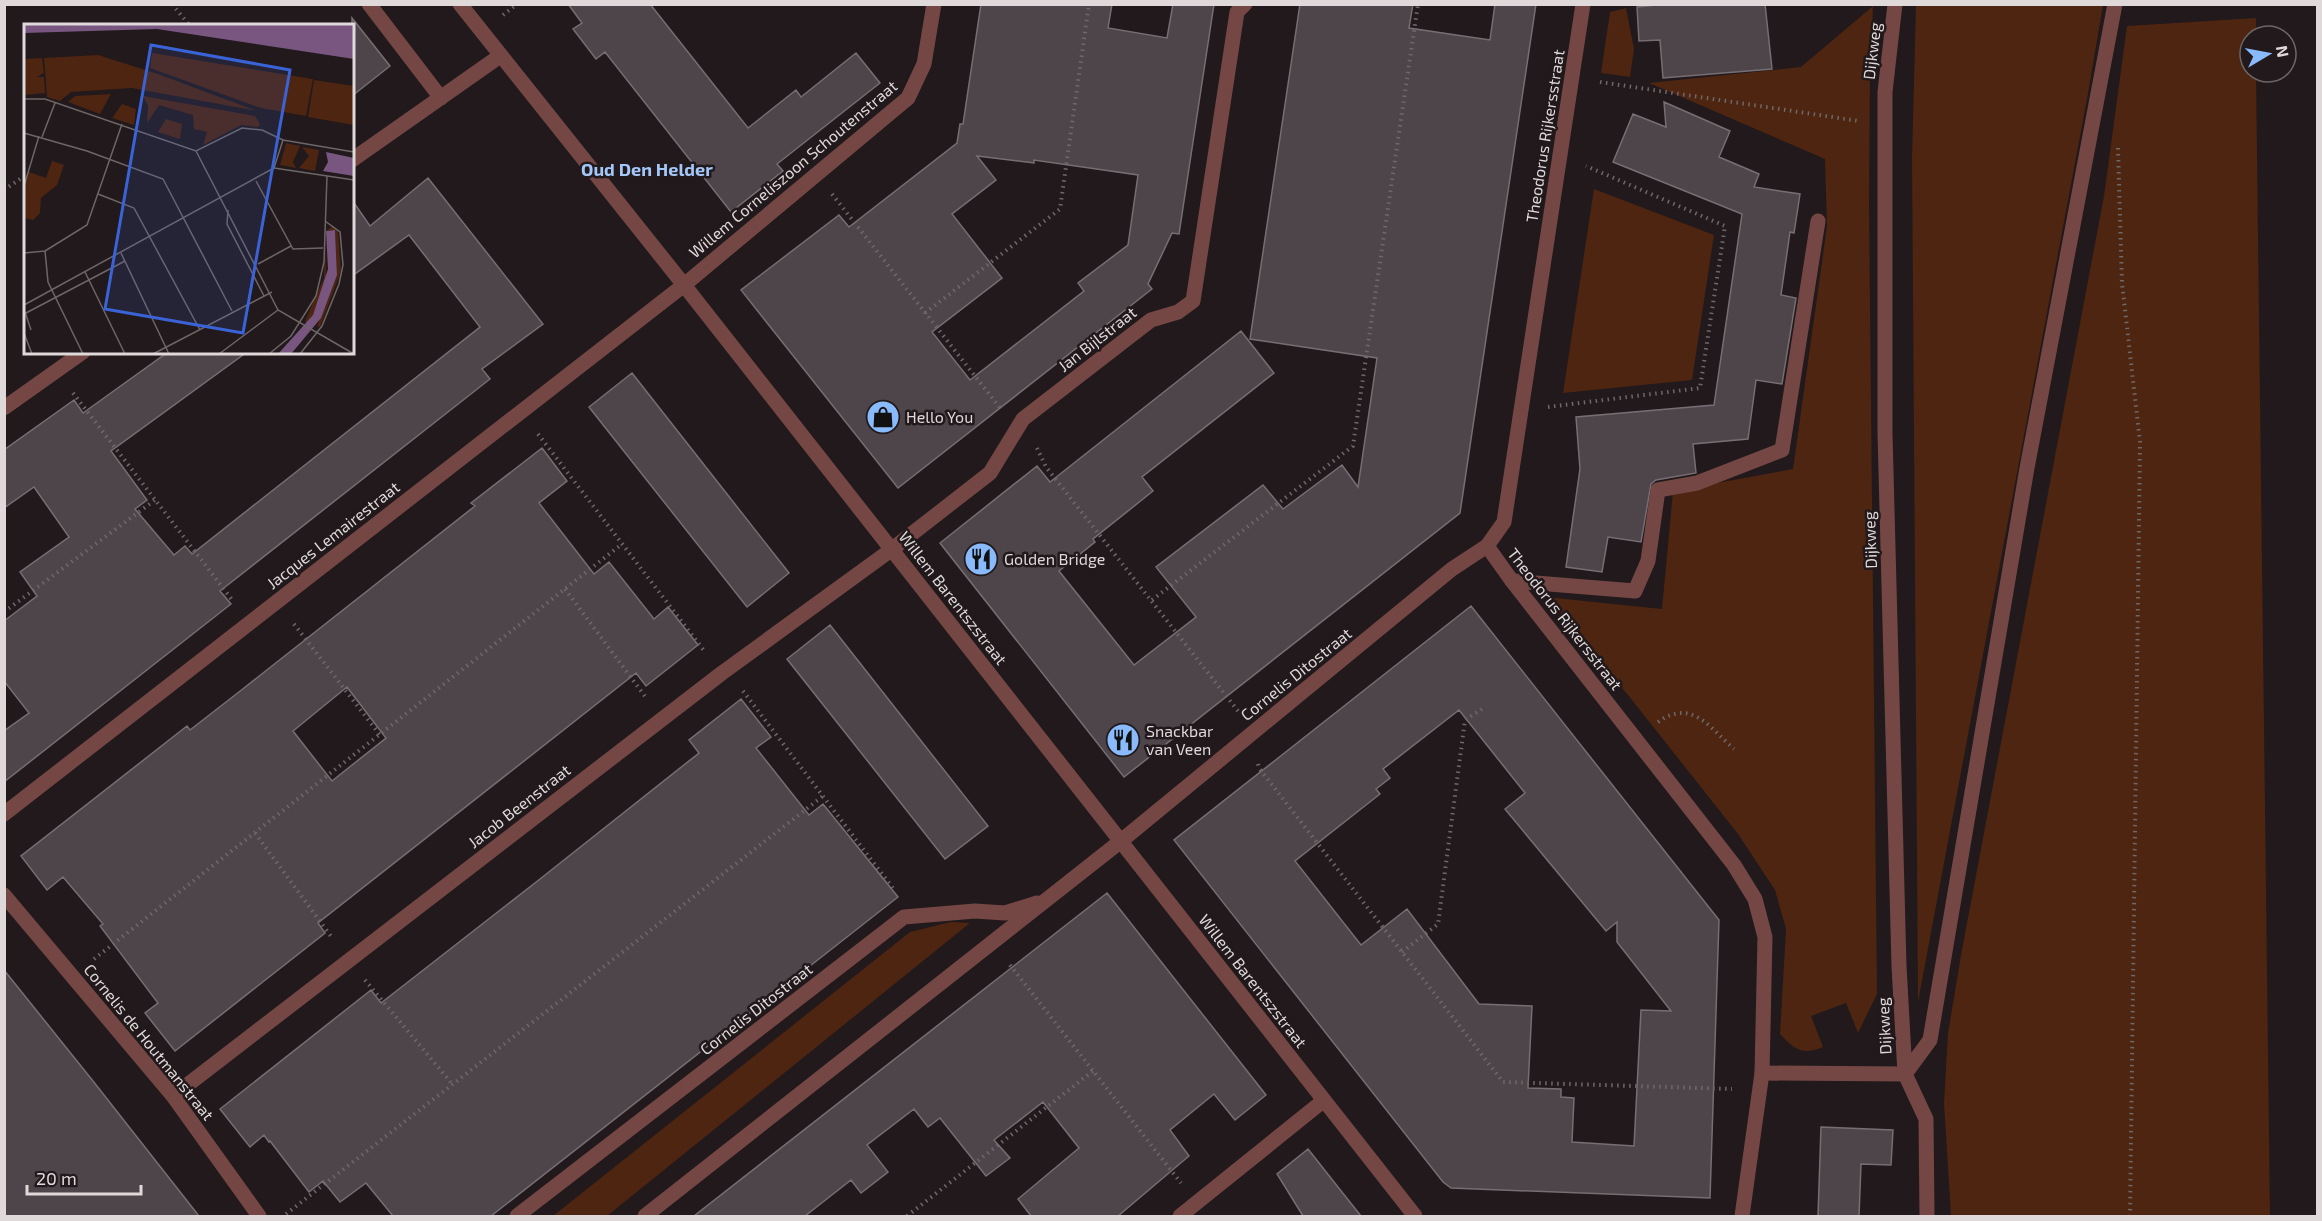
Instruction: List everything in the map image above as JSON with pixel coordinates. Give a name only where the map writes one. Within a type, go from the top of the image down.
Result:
[{"type":"street","points":[[369,4],[441,98]]},
{"type":"street","name":"Willem Barentszstraat","points":[[460,4],[684,285],[1415,1216]]},
{"type":"street","name":"Willem Corneliszoon Schoutenstraat","points":[[684,285],[908,98],[924,64],[934,4]]},
{"type":"street","name":"Jan Bijlstraat","points":[[891,550],[990,473],[1023,419],[1151,320],[1178,312],[1193,301],[1237,12],[1245,4]]},
{"type":"street","name":"Theodorus Rijkersstraat","points":[[1583,4],[1504,522],[1487,546],[1734,865],[1755,900],[1765,938],[1762,1073],[1742,1216]]},
{"type":"street","name":"Dijkweg","points":[[1895,4],[1885,92],[1885,433],[1899,966],[1905,1074],[1926,1119],[1927,1216]]},
{"type":"street","points":[[1905,1074],[1930,1040],[2027,468],[2115,4]]},
{"type":"street","points":[[354,159],[500,56]]},
{"type":"street","points":[[1512,581],[1635,591],[1648,561],[1658,490],[1697,483],[1782,450],[1818,221]]},
{"type":"street","name":"Jacques Lemairestraat","points":[[4,814],[684,285]]},
{"type":"street","points":[[4,408],[79,354]]},
{"type":"street","name":"Cornelis Ditostraat","points":[[645,1216],[1121,841],[1452,569],[1487,546]]},
{"type":"street","name":"Jacob Beenstraat","points":[[173,1096],[722,673],[891,550]]},
{"type":"street","name":"Cornelis de Houtmanstraat","points":[[4,895],[173,1096],[258,1216]]},
{"type":"street","name":"Cornelis Ditostraat","points":[[517,1216],[904,917],[975,911],[1005,912],[1045,901]]},
{"type":"street","name":"Dijkweg","points":[[1762,1073],[1905,1074]]},
{"type":"street","points":[[1180,1216],[1323,1101]]},
{"type":"path","points":[[172,4],[188,24]]},
{"type":"path","points":[[926,313],[1060,209],[1089,4]]},
{"type":"path","points":[[1152,600],[1353,446],[1418,4]]},
{"type":"path","points":[[1572,78],[1885,125]]},
{"type":"path","points":[[2118,145],[2122,284],[2140,442],[2130,1216]]},
{"type":"path","points":[[1521,411],[1700,388],[1725,226],[1560,155]]},
{"type":"path","points":[[817,175],[998,407],[1023,419],[1046,466],[1254,732],[1259,768],[1503,1082],[1737,1089],[1762,1073]]},
{"type":"path","points":[[4,190],[24,176]]},
{"type":"path","points":[[56,371],[250,623]]},
{"type":"path","points":[[521,412],[722,673],[740,686],[915,917]]},
{"type":"path","points":[[4,612],[155,500]]},
{"type":"path","points":[[73,976],[622,544]]},
{"type":"path","points":[[565,589],[662,720]]},
{"type":"path","points":[[277,602],[380,735]]},
{"type":"path","points":[[1402,952],[1438,924],[1465,720],[1482,709]]},
{"type":"path","points":[[1636,739],[1661,719],[1679,711],[1697,715],[1734,749]]},
{"type":"path","points":[[284,1216],[823,796]]},
{"type":"path","points":[[992,943],[1197,1203]]},
{"type":"path","points":[[907,1216],[1093,1071]]},
{"type":"shaded area","points":[[1916,5],[2103,5],[1918,1002],[1912,157]]},
{"type":"shaded area","points":[[1873,6],[1869,203],[1877,994],[1858,1033],[1846,1003],[1811,1016],[1823,1047],[1804,1051],[1794,1047],[1780,1034],[1786,929],[1775,890],[1738,834],[1628,695],[1546,597],[1662,609],[1673,491],[1793,469],[1827,226],[1825,159],[1649,83],[1801,67]]},
{"type":"shaded area","points":[[1626,8],[1634,49],[1630,77],[1601,73],[1610,12]]},
{"type":"shaded area","points":[[2256,18],[2256,24],[2238,24],[2238,84],[2256,84],[2270,1216],[1951,1216],[1944,1103],[1948,1033],[2104,196],[2127,26]]},
{"type":"shaded area","points":[[1594,189],[1714,235],[1692,380],[1563,393]]},
{"type":"shaded area","points":[[951,922],[970,923],[607,1216],[553,1216],[910,932]]},
{"type":"building","points":[[568,4],[650,4],[748,128],[796,90],[801,97],[856,53],[880,83],[777,164],[783,171],[731,212],[605,52],[596,59],[573,29],[582,23]]},
{"type":"building","points":[[981,4],[1112,4],[1108,28],[1167,38],[1173,4],[1214,4],[1179,234],[1172,233],[1148,284],[1152,289],[898,488],[741,290],[839,215],[849,227],[957,143],[960,124],[963,124]],"holes":[[[977,156],[1034,163],[1034,160],[1138,175],[1128,245],[1078,283],[1084,291],[970,380],[932,332],[1002,278],[952,214],[996,180]]]},
{"type":"building","points":[[1300,4],[1413,4],[1409,28],[1490,40],[1495,4],[1536,4],[1460,513],[1124,777],[940,543],[1037,466],[1050,482],[1241,331],[1274,373],[1142,477],[1153,491],[1093,539],[1095,542],[1059,571],[1134,665],[1196,617],[1156,567],[1263,485],[1283,509],[1342,465],[1358,487],[1377,358],[1250,339]]},
{"type":"building","points":[[1666,4],[1765,4],[1772,69],[1663,78],[1660,40],[1639,41],[1637,7]]},
{"type":"building","points":[[352,18],[390,66],[354,94],[354,24],[352,24]]},
{"type":"building","points":[[1664,102],[1730,131],[1719,157],[1759,174],[1754,187],[1800,194],[1794,233],[1790,232],[1781,295],[1796,298],[1782,384],[1756,380],[1748,439],[1693,444],[1696,473],[1656,480],[1651,484],[1641,542],[1608,537],[1602,572],[1566,567],[1580,469],[1576,417],[1714,405],[1742,214],[1613,162],[1633,114],[1666,127]]},
{"type":"building","points":[[428,178],[543,324],[482,369],[490,379],[220,591],[231,604],[4,782],[4,731],[29,713],[4,681],[4,621],[37,596],[20,572],[69,537],[34,487],[4,508],[4,450],[74,400],[83,413],[165,354],[244,354],[111,451],[147,500],[135,509],[174,555],[185,546],[192,554],[480,327],[409,235],[354,275],[354,203],[370,226]]},
{"type":"building","points":[[632,373],[789,573],[747,607],[589,407]]},
{"type":"building","points":[[542,448],[567,481],[539,503],[594,574],[609,562],[654,619],[668,607],[698,645],[646,686],[636,673],[318,923],[325,933],[175,1051],[145,1013],[158,1003],[100,926],[103,924],[63,877],[47,890],[21,856],[187,726],[190,730],[244,688],[475,506],[471,503]],"holes":[[[347,687],[386,738],[332,781],[293,731]]]},
{"type":"building","points":[[1471,606],[1719,920],[1710,1198],[1451,1188],[1443,1182],[1174,840]],"holes":[[[1459,710],[1525,793],[1505,809],[1606,931],[1617,922],[1617,942],[1671,1011],[1641,1010],[1634,1146],[1572,1142],[1574,1098],[1561,1097],[1561,1089],[1528,1088],[1532,1006],[1479,1004],[1407,909],[1361,945],[1295,861],[1380,794],[1376,789],[1390,778],[1383,769]]]},
{"type":"building","points":[[830,625],[988,826],[945,859],[787,659]]},
{"type":"building","points":[[741,699],[771,737],[756,748],[809,815],[823,804],[898,897],[491,1216],[393,1216],[366,1183],[340,1202],[323,1181],[309,1192],[264,1135],[250,1147],[220,1109],[371,990],[381,1003],[540,879],[699,753],[689,740]]},
{"type":"building","points":[[1107,893],[1266,1095],[1235,1120],[1214,1094],[1170,1130],[1189,1156],[1118,1216],[1031,1216],[1018,1199],[1079,1148],[1043,1102],[994,1140],[1010,1158],[986,1176],[940,1118],[928,1127],[914,1109],[867,1145],[888,1172],[861,1193],[851,1180],[805,1216],[694,1216]]},
{"type":"building","points":[[4,970],[93,1081],[199,1216],[4,1216]]},
{"type":"building","points":[[1821,1127],[1893,1130],[1891,1165],[1861,1164],[1859,1216],[1818,1216]]},
{"type":"building","points":[[1308,1149],[1361,1216],[1303,1216],[1277,1174]]},
{"type":"place","name":"Hello You","points":[[883,417]]},
{"type":"place","name":"Golden Bridge","points":[[981,559]]},
{"type":"place","name":"Snackbar van Veen","points":[[1123,740]]},
{"type":"district","name":"Oud Den Helder","points":[[647,170]]}]
